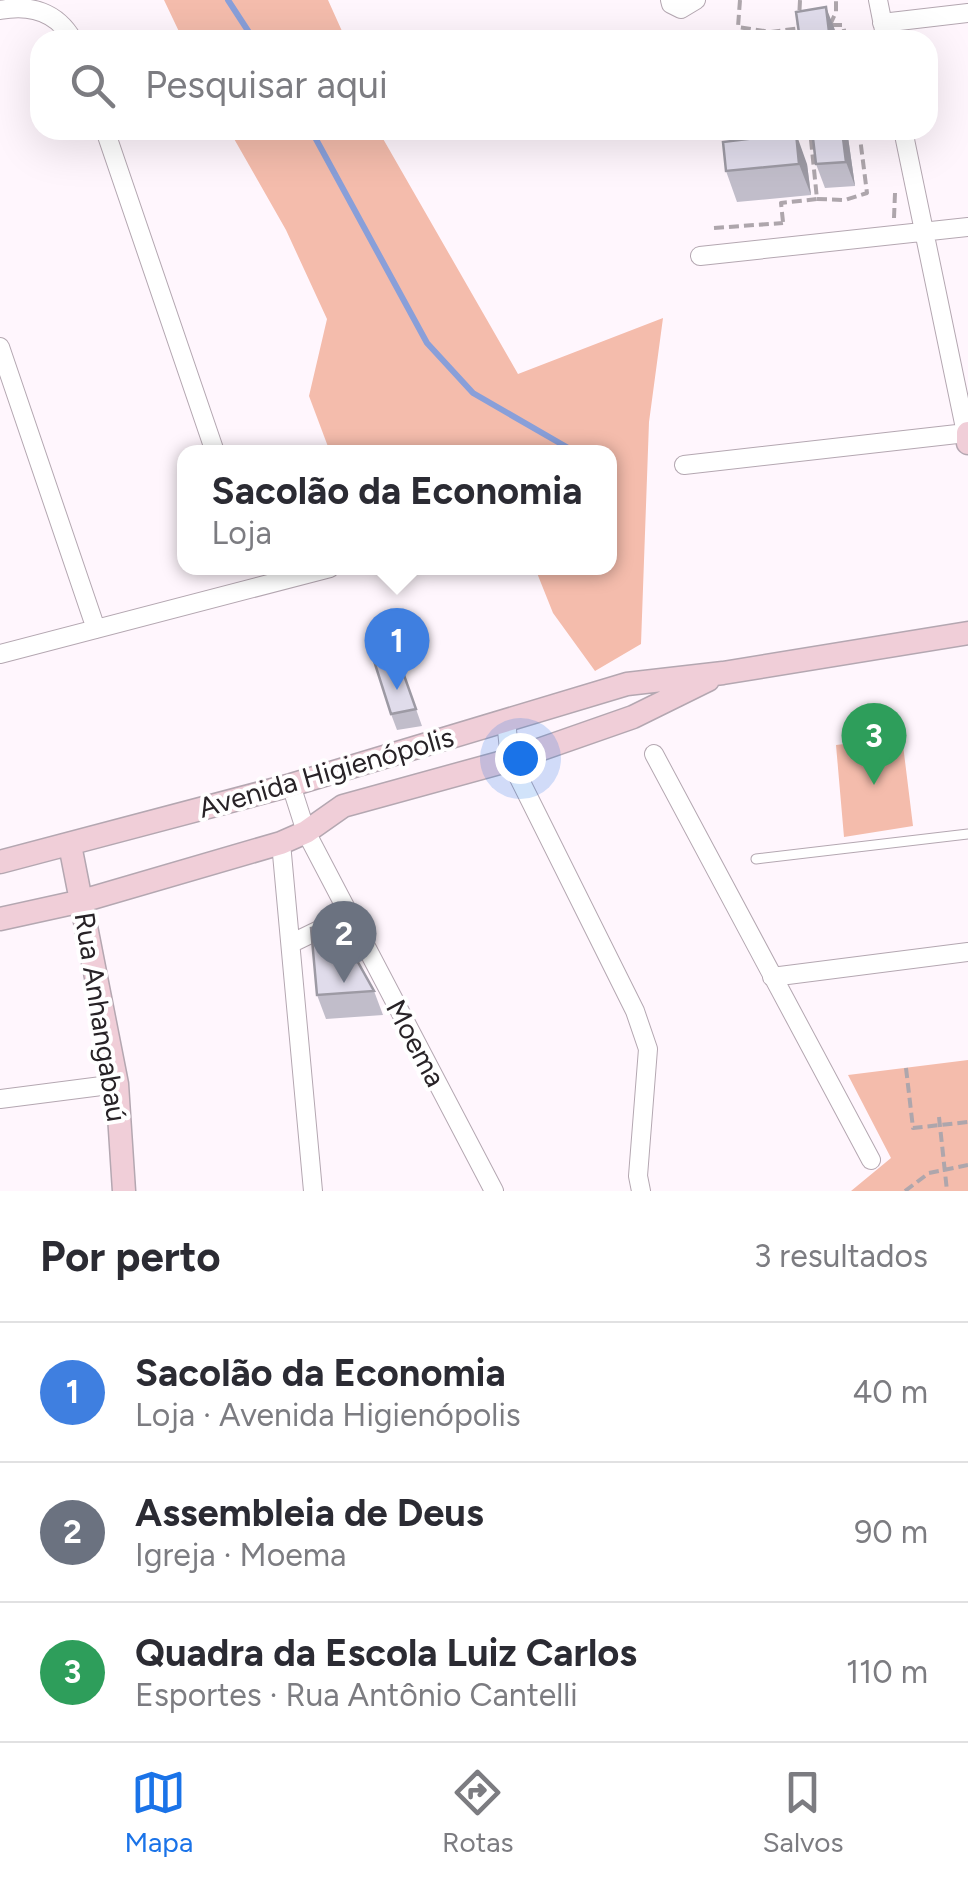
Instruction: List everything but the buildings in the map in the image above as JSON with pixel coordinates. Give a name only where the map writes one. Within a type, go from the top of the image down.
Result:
[{"type":"main road","points":[[723,672],[968,633]]},
{"type":"main road","name":"Avenida Higienópolis","points":[[0,862],[291,784],[627,684],[723,672]]},
{"type":"main road","name":"Avenida Higienópolis","points":[[0,919],[82,901],[281,843],[306,832],[344,806],[510,760],[633,717],[723,672]]},
{"type":"main road","name":"Rua Anhangabaú","points":[[70,845],[117,1084],[124,1191]]},
{"type":"street","points":[[670,0],[681,9],[696,0]]},
{"type":"street","points":[[878,0],[884,30]]},
{"type":"street","points":[[0,10],[22,7],[51,16],[64,30]]},
{"type":"street","points":[[889,30],[968,13]]},
{"type":"street","points":[[108,140],[213,445]]},
{"type":"street","points":[[684,464],[967,436],[905,140]]},
{"type":"street","points":[[700,256],[968,227]]},
{"type":"street","points":[[0,347],[96,628]]},
{"type":"street","points":[[0,654],[96,628],[257,576]]},
{"type":"street","points":[[506,720],[510,760],[635,1011],[648,1049],[638,1176],[641,1191]]},
{"type":"street","points":[[654,754],[871,1160]]},
{"type":"street","name":"Moema","points":[[291,784],[306,832],[494,1191]]},
{"type":"street","points":[[281,843],[313,1191]]},
{"type":"street","points":[[292,944],[321,929],[354,924]]},
{"type":"street","points":[[772,976],[968,952]]},
{"type":"street","points":[[0,1098],[117,1084]]},
{"type":"lane","points":[[756,858],[968,834]]},
{"type":"path","points":[[740,0],[738,27],[757,30]]},
{"type":"path","points":[[796,29],[800,0]]},
{"type":"path","points":[[832,25],[836,0]]},
{"type":"path","points":[[787,30],[832,25],[843,25],[844,30]]},
{"type":"path","points":[[811,140],[816,199]]},
{"type":"path","points":[[783,245],[781,203],[845,200],[866,193],[860,140]]},
{"type":"path","points":[[714,228],[783,222]]},
{"type":"path","points":[[906,1068],[913,1128],[968,1122]]},
{"type":"path","points":[[939,1118],[948,1191]]},
{"type":"path","points":[[905,1191],[922,1177],[968,1165]]},
{"type":"shaded area","points":[[164,0],[328,0],[342,30],[178,30]]},
{"type":"shaded area","points":[[235,140],[384,140],[518,374],[663,318],[649,422],[641,644],[595,671],[553,613],[538,575],[617,575],[617,445],[327,445],[309,396],[327,319],[286,230]]},
{"type":"shaded area","points":[[902,737],[913,826],[844,837],[836,745]]},
{"type":"shaded area","points":[[968,1060],[968,1191],[851,1191],[891,1158],[848,1075]]},
{"type":"waterway","points":[[228,0],[248,30]]},
{"type":"waterway","points":[[316,140],[427,343],[473,393],[563,445]]},
{"type":"place","name":"Sacolão da Economia","points":[[397,690]]},
{"type":"place","name":"Quadra da Escola Luiz Carlos","points":[[874,785]]},
{"type":"place","name":"Assembleia de Deus","points":[[344,983]]}]
